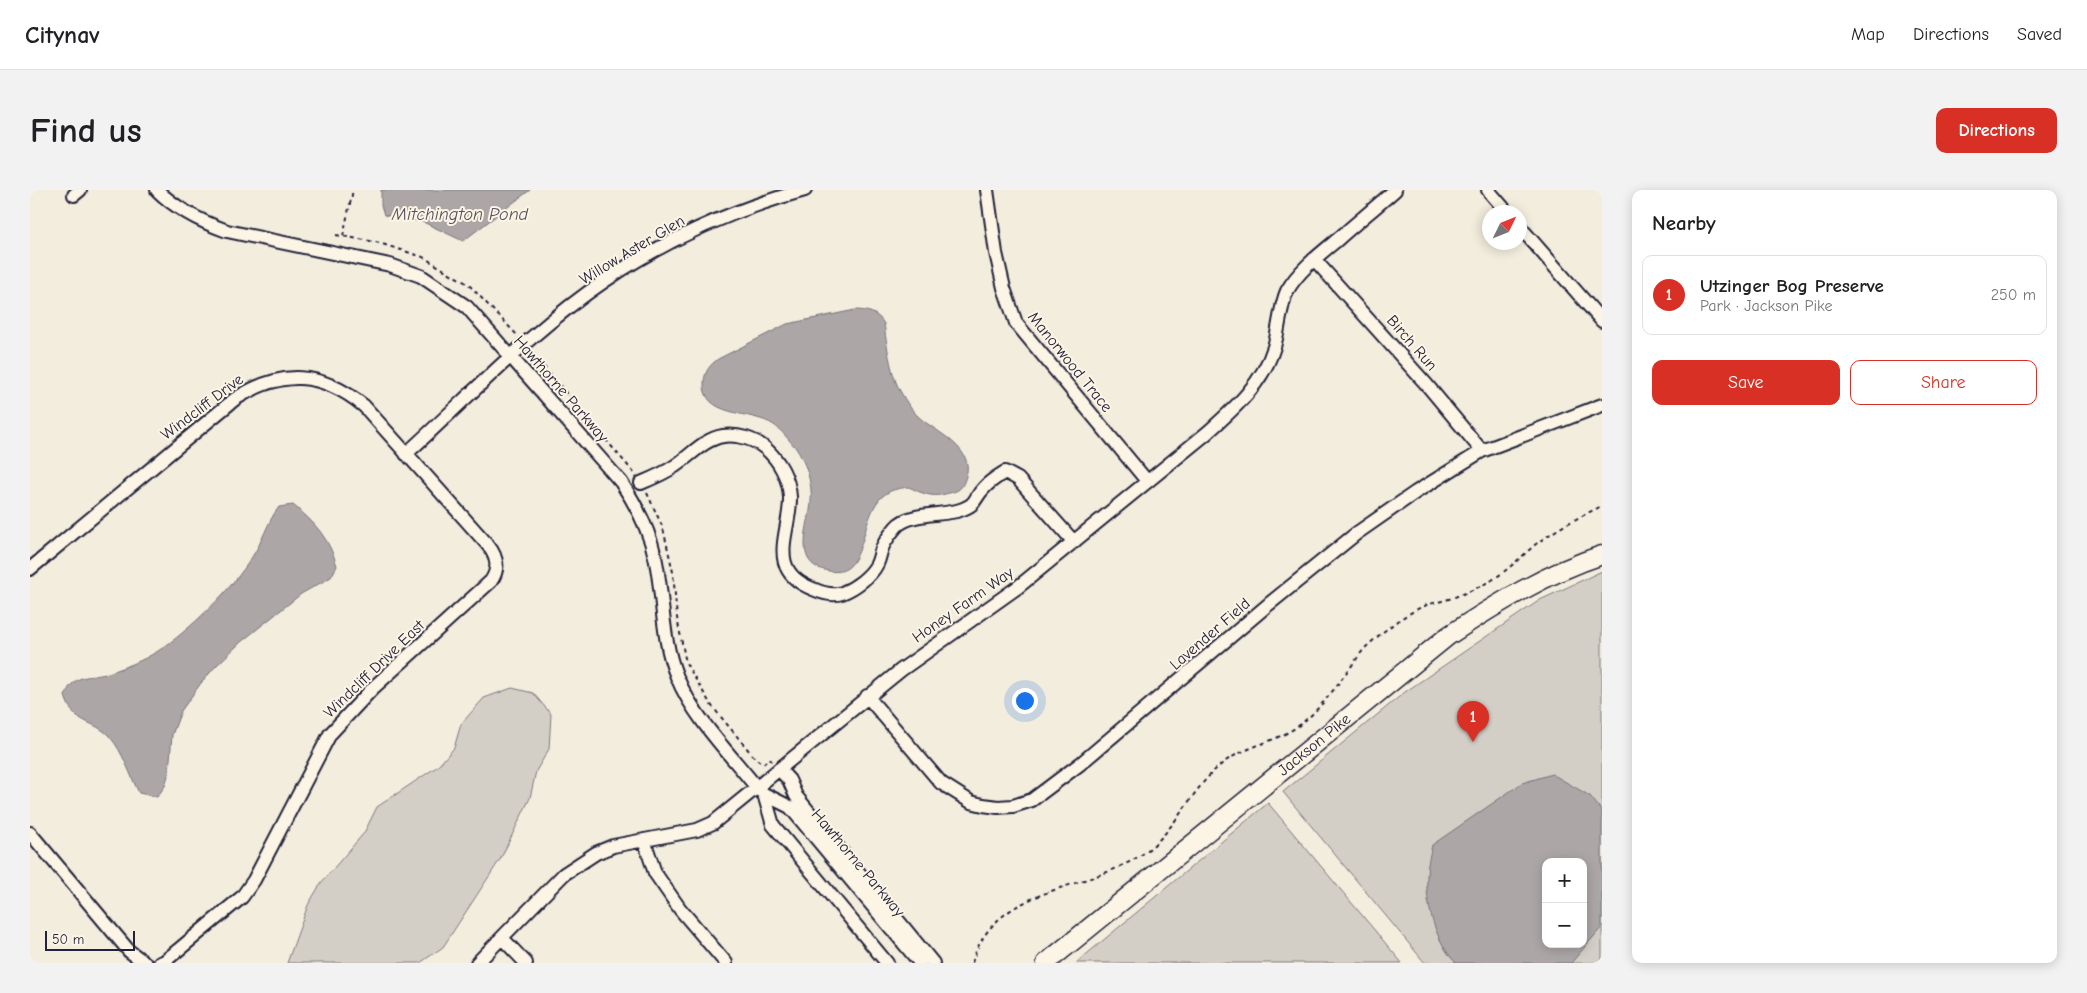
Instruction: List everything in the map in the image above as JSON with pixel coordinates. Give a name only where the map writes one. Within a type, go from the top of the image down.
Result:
[{"type":"main road","name":"Jackson Pike","points":[[1046,963],[1441,641],[1489,608],[1553,575],[1602,555]]},
{"type":"street","name":"Hawthorne Parkway","points":[[157,190],[176,205],[204,222],[227,231],[390,265],[421,276],[467,307],[621,482],[639,510],[649,534],[656,559],[667,646],[677,677],[689,701],[760,791],[773,825],[887,963]]},
{"type":"street","name":"Willow Aster Glen","points":[[406,454],[525,344],[606,280],[658,249],[713,222],[768,200],[805,190]]},
{"type":"street","name":"Manorwood Trace","points":[[988,190],[996,253],[1004,288],[1016,324],[1147,481]]},
{"type":"street","name":"Honey Farm Way","points":[[477,963],[564,874],[596,853],[613,846],[697,830],[713,823],[760,791],[779,769],[867,696],[1018,587],[1222,420],[1251,390],[1263,372],[1274,348],[1287,292],[1314,259],[1395,190]]},
{"type":"street","points":[[1488,190],[1501,205]]},
{"type":"street","points":[[1527,235],[1602,321]]},
{"type":"street","name":"Birch Run","points":[[1314,259],[1427,385],[1482,451]]},
{"type":"street","name":"Windcliff Drive","points":[[30,569],[235,399],[265,382],[279,379],[307,379],[344,391],[364,406],[406,454]]},
{"type":"street","name":"Lavender Field","points":[[867,696],[941,783],[956,794],[971,802],[998,807],[1013,806],[1032,800],[1087,758],[1269,604],[1357,533],[1416,492],[1482,451],[1602,405]]},
{"type":"street","points":[[642,483],[674,467],[702,445],[722,436],[738,436],[758,442],[774,455],[785,473],[790,497],[782,544],[784,559],[792,574],[807,587],[824,593],[842,593],[861,582],[876,565],[883,545],[897,525],[917,516],[943,515],[962,510],[975,503],[982,489],[1005,472],[1018,479],[1074,542]]},
{"type":"street","name":"Windcliff Drive East","points":[[160,963],[165,961],[242,898],[264,863],[330,734],[373,688],[485,588],[496,574],[496,558],[493,551],[406,454]]},
{"type":"street","points":[[779,769],[790,780],[796,796],[933,963]]},
{"type":"street","name":"Hawthorne Parkway","points":[[760,791],[790,807],[920,963]]},
{"type":"street","points":[[30,833],[129,951],[145,963]]},
{"type":"street","points":[[644,840],[655,874],[680,909],[726,963]]},
{"type":"street","points":[[502,938],[526,963]]},
{"type":"path","points":[[343,236],[353,190]]},
{"type":"path","points":[[336,235],[376,242],[423,257],[468,284],[525,344],[642,483],[663,528],[673,572],[677,618],[686,663],[711,705],[755,758],[763,764],[769,759],[779,769]]},
{"type":"path","points":[[972,963],[976,948],[986,932],[1011,908],[1115,869],[1141,856],[1162,838],[1203,784],[1223,763],[1248,748],[1279,736],[1301,724],[1327,699],[1366,648],[1401,618],[1423,606],[1473,591],[1495,578],[1538,543],[1579,517],[1602,506]]},
{"type":"shaded area","points":[[1602,571],[1602,963],[1425,963],[1283,792],[1405,692],[1540,600]]},
{"type":"shaded area","points":[[512,688],[533,693],[551,714],[549,749],[536,771],[530,798],[501,858],[443,947],[420,963],[287,963],[308,905],[321,883],[364,833],[377,807],[438,766],[454,748],[461,724],[484,698]]},
{"type":"shaded area","points":[[1268,803],[1402,963],[1076,963]]},
{"type":"water","name":"Mitchington Pond","points":[[381,190],[530,190],[463,241],[423,222],[384,215],[381,205]]},
{"type":"water","points":[[855,310],[871,312],[884,324],[892,369],[898,387],[910,407],[920,418],[960,449],[965,457],[967,466],[963,484],[954,492],[931,495],[909,487],[887,493],[878,502],[871,514],[857,555],[851,565],[842,571],[829,571],[817,567],[810,561],[806,553],[805,543],[810,511],[811,487],[808,472],[799,452],[774,425],[765,420],[719,407],[705,393],[704,381],[708,368],[718,359],[787,324]]},
{"type":"water","points":[[293,505],[321,532],[337,566],[331,577],[301,594],[241,642],[201,683],[181,711],[172,735],[169,772],[165,786],[157,797],[139,793],[115,743],[104,731],[79,717],[69,706],[65,696],[68,689],[76,680],[105,674],[146,658],[183,632],[210,608],[244,569],[256,551],[271,519],[279,507]]},
{"type":"water","points":[[1552,774],[1590,796],[1602,811],[1602,927],[1587,944],[1587,858],[1542,858],[1542,948],[1584,948],[1571,963],[1456,963],[1443,945],[1430,911],[1427,876],[1432,845],[1522,783]]},
{"type":"place","name":"Utzinger Bog Preserve","points":[[1473,742]]}]
